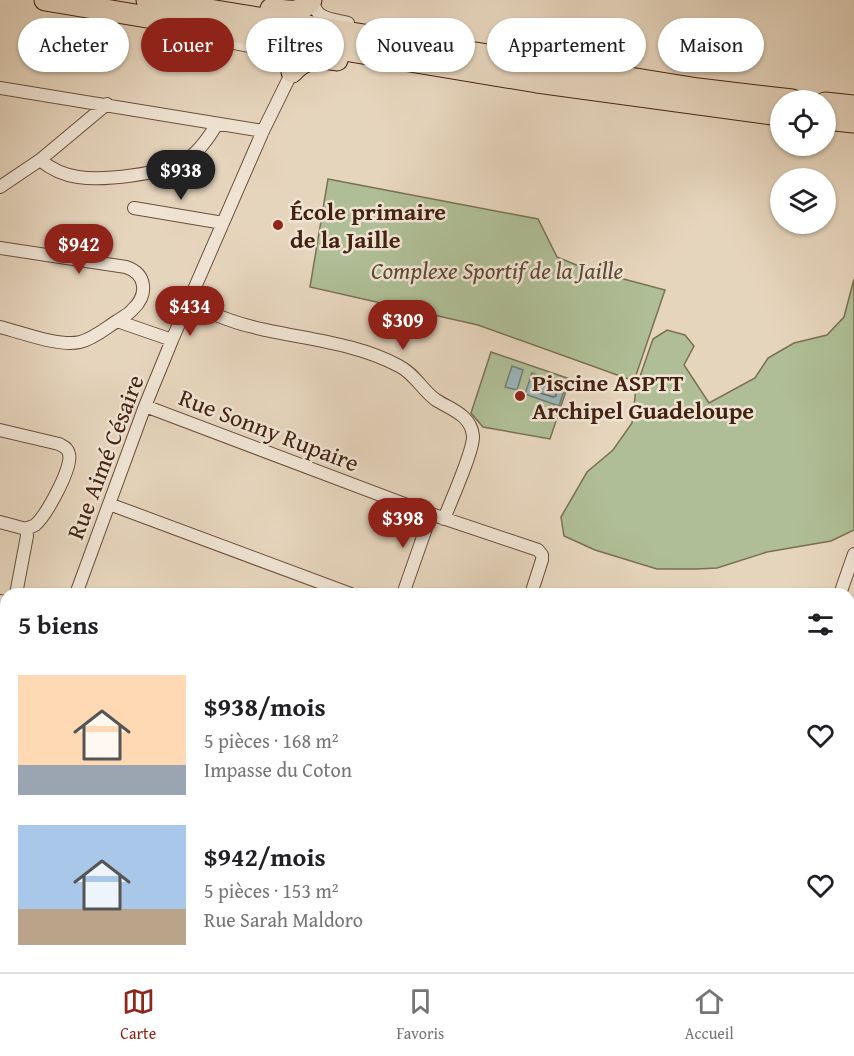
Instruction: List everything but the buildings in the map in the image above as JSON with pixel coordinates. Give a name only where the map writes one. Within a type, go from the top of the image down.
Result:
[{"type":"highway","points":[[45,0],[356,52]]},
{"type":"highway","points":[[147,0],[487,55]]},
{"type":"highway","points":[[195,0],[293,11],[302,9],[312,0]]},
{"type":"highway","points":[[475,71],[770,114]]},
{"type":"highway","points":[[592,72],[770,97]]},
{"type":"highway","points":[[836,105],[854,106]]},
{"type":"highway","points":[[836,120],[854,122]]},
{"type":"street","points":[[45,0],[117,18],[246,45]]},
{"type":"street","points":[[312,0],[316,12],[325,17],[487,55]]},
{"type":"street","name":"Rue Aimé Césaire","points":[[78,588],[145,406],[172,340],[263,131],[292,72]]},
{"type":"street","points":[[0,88],[263,131]]},
{"type":"street","points":[[0,187],[40,160],[107,104]]},
{"type":"street","points":[[40,160],[56,170],[76,177],[140,174],[183,162],[200,147],[217,123]]},
{"type":"street","points":[[134,208],[224,223]]},
{"type":"street","points":[[0,248],[126,267],[135,271],[142,278],[143,295],[132,311],[84,341],[74,343],[55,340],[0,327]]},
{"type":"street","points":[[189,303],[214,315],[252,327],[346,346],[383,358],[407,371],[434,399],[462,415],[471,426],[473,441],[444,519]]},
{"type":"street","points":[[117,321],[172,340]]},
{"type":"street","name":"Rue Sonny Rupaire","points":[[145,406],[444,519],[538,550],[542,555],[542,560],[533,588]]},
{"type":"street","points":[[0,430],[59,444],[70,455],[52,502],[35,525],[26,529],[0,522]]},
{"type":"street","points":[[109,504],[335,588]]},
{"type":"street","points":[[405,588],[431,514]]},
{"type":"street","points":[[16,588],[27,536],[26,529]]},
{"type":"street","points":[[842,588],[854,554]]},
{"type":"green space","name":"Complexe Sportif de la Jaille","points":[[328,179],[538,219],[557,257],[586,269],[665,290],[634,381],[478,325],[310,287]]},
{"type":"green space","points":[[854,279],[854,530],[831,541],[767,552],[717,568],[696,569],[657,569],[595,550],[564,536],[561,517],[587,472],[613,450],[632,423],[636,388],[653,339],[667,330],[685,335],[694,346],[684,365],[709,403],[755,378],[768,358],[794,343],[827,335],[844,317]]},
{"type":"green space","name":"Piscine ASPTT Archipel Guadeloupe","points":[[491,352],[570,379],[550,439],[483,427],[471,413]]},
{"type":"water","points":[[512,366],[523,370],[517,390],[505,387]]},
{"type":"water","points":[[532,373],[566,385],[559,406],[525,394]]},
{"type":"place","name":"École primaire de la Jaille","points":[[278,225]]},
{"type":"place","name":"Piscine ASPTT Archipel Guadeloupe","points":[[520,396]]}]
